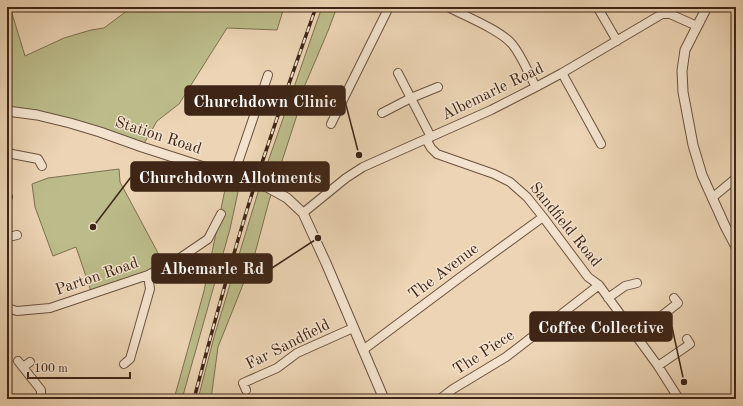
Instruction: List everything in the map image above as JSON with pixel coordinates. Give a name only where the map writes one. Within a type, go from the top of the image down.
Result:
[{"type":"street","points":[[331,124],[388,8],[390,7]]},
{"type":"street","points":[[448,7],[496,32],[511,43],[519,54],[536,87]]},
{"type":"street","points":[[596,7],[617,40]]},
{"type":"street","points":[[707,7],[685,50],[682,71],[683,92],[693,145],[702,175],[736,247]]},
{"type":"street","name":"Albemarle Road","points":[[303,212],[346,178],[363,167],[491,110],[536,87],[662,14],[670,14],[697,26]]},
{"type":"street","name":"Sandfield Road","points":[[398,73],[429,138],[431,148],[438,154],[494,174],[510,182],[527,197],[588,277],[599,286],[658,366],[679,399]]},
{"type":"street","points":[[562,73],[601,144]]},
{"type":"street","points":[[237,178],[268,74]]},
{"type":"street","points":[[382,113],[411,98],[438,87]]},
{"type":"street","name":"Station Road","points":[[7,111],[70,123],[264,186],[287,198],[303,212],[384,399]]},
{"type":"street","points":[[7,144],[7,153],[39,159]]},
{"type":"street","points":[[712,198],[736,178]]},
{"type":"street","name":"Parton Road","points":[[7,308],[17,311],[50,308],[148,275],[180,258],[208,239],[220,214]]},
{"type":"street","name":"The Avenue","points":[[363,350],[543,217]]},
{"type":"street","points":[[7,231],[9,237],[17,235]]},
{"type":"street","points":[[124,364],[130,360],[150,289],[148,275]]},
{"type":"street","points":[[608,298],[625,286],[637,283]]},
{"type":"street","name":"The Piece","points":[[440,399],[453,389],[506,357],[599,286]]},
{"type":"street","points":[[636,336],[678,303]]},
{"type":"street","name":"Far Sandfield","points":[[246,390],[243,383],[277,368],[297,352],[352,328]]},
{"type":"street","points":[[658,366],[690,344]]},
{"type":"street","points":[[24,363],[41,390],[41,399]]},
{"type":"green space","points":[[7,7],[10,7],[25,56],[64,38],[91,30],[104,28],[132,7],[284,7],[277,30],[227,28],[179,104],[157,121],[142,147],[100,132],[7,111]]},
{"type":"green space","points":[[322,7],[337,7],[293,113],[297,115],[269,201],[254,257],[218,347],[211,399],[198,399],[214,337],[263,176]]},
{"type":"green space","points":[[119,169],[120,182],[165,266],[92,294],[76,247],[53,256],[35,207],[32,184],[48,178]]},
{"type":"green space","points":[[228,175],[233,177],[238,192],[230,229],[182,399],[174,399],[204,291]]},
{"type":"railway","points":[[194,399],[228,272],[251,197],[316,7]]},
{"type":"place","name":"Churchdown Clinic","points":[[359,155]]},
{"type":"place","name":"Churchdown Allotments","points":[[93,227]]},
{"type":"place","name":"Albemarle Rd","points":[[318,238]]},
{"type":"place","name":"Coffee Collective","points":[[684,382]]}]
